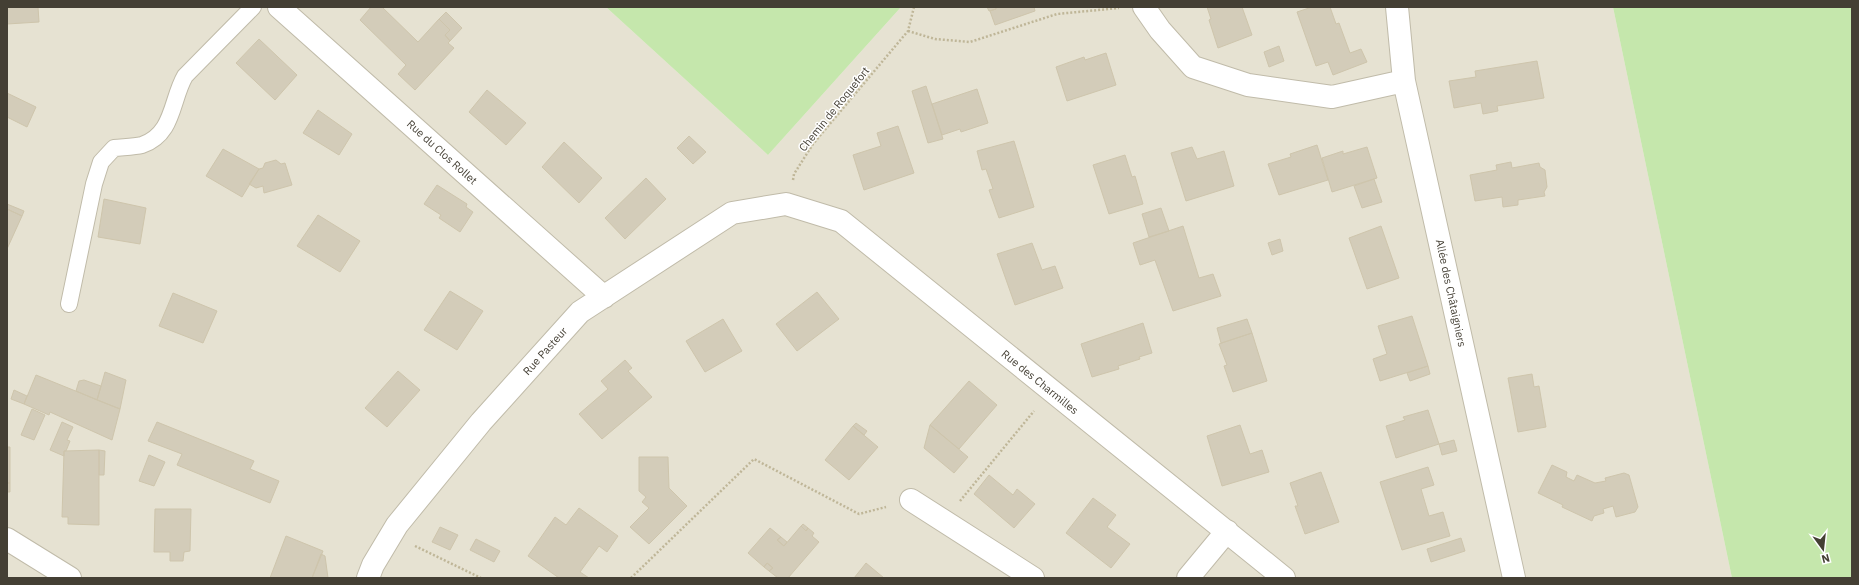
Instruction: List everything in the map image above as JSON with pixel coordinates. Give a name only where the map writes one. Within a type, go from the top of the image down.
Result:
[{"type":"street","name":"Rue du Clos Rollet","points":[[278,7],[604,296]]},
{"type":"street","points":[[1144,7],[1160,30],[1193,67],[1248,85],[1332,97],[1404,81]]},
{"type":"street","name":"Allée des Châtaigniers","points":[[1397,7],[1404,81],[1514,578]]},
{"type":"street","name":"Rue Pasteur","points":[[368,578],[373,565],[397,525],[481,422],[580,312],[732,213],[786,204]]},
{"type":"street","name":"Rue des Charmilles","points":[[786,204],[841,221],[1284,578]]},
{"type":"street","points":[[911,500],[1033,578]]},
{"type":"street","points":[[1188,578],[1226,531]]},
{"type":"street","points":[[7,539],[70,578]]},
{"type":"lane","points":[[69,304],[94,184],[101,162],[114,148],[142,145],[159,135],[168,122],[178,88],[185,76],[253,7]]},
{"type":"path","name":"Chemin de Roquefort","points":[[786,204],[794,174],[813,144],[908,31],[914,7]]},
{"type":"path","points":[[908,31],[935,40],[970,42],[1058,14],[1120,8]]},
{"type":"path","points":[[943,521],[1051,390]]},
{"type":"path","points":[[631,578],[754,459],[859,514],[911,500]]},
{"type":"path","points":[[391,535],[481,578]]},
{"type":"shaded area","points":[[7,7],[606,7],[768,155],[901,7],[1613,7],[1732,578],[7,578]]},
{"type":"green space","points":[[606,7],[901,7],[768,155]]},
{"type":"green space","points":[[1613,7],[1852,7],[1852,578],[1732,578]]},
{"type":"building","points":[[7,7],[38,7],[39,22],[7,24]]},
{"type":"building","points":[[371,7],[382,7],[418,42],[439,19],[450,30],[445,35],[450,41],[448,43],[454,48],[415,90],[398,74],[406,65],[360,20]]},
{"type":"building","points":[[987,7],[996,7],[996,9],[989,11]]},
{"type":"building","points":[[996,7],[1034,7],[1035,11],[995,25],[990,11],[996,9]]},
{"type":"building","points":[[1207,7],[1242,7],[1252,35],[1218,48],[1209,20],[1211,19]]},
{"type":"building","points":[[1312,7],[1330,7],[1336,24],[1339,23],[1350,53],[1361,49],[1367,62],[1333,75],[1328,62],[1316,66],[1297,12]]},
{"type":"building","points":[[446,12],[462,28],[450,41],[445,35],[450,30],[439,19]]},
{"type":"building","points":[[259,39],[297,75],[275,100],[236,63]]},
{"type":"building","points":[[1279,46],[1284,61],[1269,67],[1264,52]]},
{"type":"building","points":[[1106,53],[1116,85],[1067,101],[1056,67],[1084,57],[1085,60]]},
{"type":"building","points":[[1537,61],[1544,98],[1497,106],[1498,111],[1483,114],[1481,103],[1454,108],[1449,81],[1476,77],[1475,71]]},
{"type":"building","points":[[926,86],[943,139],[928,143],[912,91]]},
{"type":"building","points":[[977,89],[988,123],[961,132],[960,129],[942,135],[932,104]]},
{"type":"building","points":[[487,90],[526,123],[506,145],[469,112]]},
{"type":"building","points":[[7,93],[36,107],[27,127],[7,117]]},
{"type":"building","points":[[318,110],[352,134],[339,155],[303,133]]},
{"type":"building","points":[[898,126],[914,173],[864,190],[853,155],[881,146],[877,133]]},
{"type":"building","points":[[689,136],[706,152],[693,164],[677,148]]},
{"type":"building","points":[[1014,141],[1034,207],[999,218],[989,190],[993,189],[986,169],[982,170],[977,151]]},
{"type":"building","points":[[564,142],[602,178],[579,203],[542,167]]},
{"type":"building","points":[[1317,145],[1328,180],[1279,195],[1268,164],[1291,157],[1290,154]]},
{"type":"building","points":[[1192,147],[1197,159],[1224,151],[1234,186],[1186,201],[1171,153]]},
{"type":"building","points":[[1367,147],[1377,178],[1332,192],[1322,158],[1343,151],[1343,154]]},
{"type":"building","points":[[223,149],[259,169],[242,197],[206,176]]},
{"type":"building","points":[[1125,155],[1132,177],[1135,176],[1143,204],[1109,214],[1093,165]]},
{"type":"building","points":[[276,160],[281,164],[285,163],[292,185],[264,193],[263,186],[256,188],[249,184],[259,169],[263,168],[265,163]]},
{"type":"building","points":[[1511,162],[1512,168],[1539,163],[1540,167],[1545,170],[1547,187],[1544,192],[1545,196],[1518,200],[1518,205],[1503,207],[1502,197],[1475,201],[1470,175],[1497,170],[1496,165]]},
{"type":"building","points":[[646,178],[666,199],[625,239],[605,218]]},
{"type":"building","points":[[1374,179],[1382,202],[1362,208],[1354,186]]},
{"type":"building","points":[[437,185],[467,204],[466,207],[473,212],[460,232],[439,218],[441,215],[424,204]]},
{"type":"building","points":[[104,199],[146,208],[140,244],[98,237]]},
{"type":"building","points":[[7,204],[24,211],[22,216],[7,209]]},
{"type":"building","points":[[1161,208],[1169,231],[1149,237],[1142,214]]},
{"type":"building","points":[[7,209],[22,216],[7,249]]},
{"type":"building","points":[[318,215],[360,241],[340,272],[297,246]]},
{"type":"building","points":[[1183,226],[1199,278],[1213,274],[1221,296],[1173,311],[1155,260],[1140,265],[1133,243]]},
{"type":"building","points":[[1381,226],[1399,278],[1367,289],[1349,238]]},
{"type":"building","points":[[1280,239],[1283,251],[1272,255],[1268,243]]},
{"type":"building","points":[[1032,243],[1042,270],[1055,266],[1063,288],[1015,305],[997,254]]},
{"type":"building","points":[[450,291],[483,311],[457,350],[424,330]]},
{"type":"building","points":[[817,292],[839,319],[797,351],[776,324]]},
{"type":"building","points":[[173,293],[217,311],[203,343],[159,326]]},
{"type":"building","points":[[1412,316],[1428,366],[1380,381],[1373,359],[1387,354],[1378,326]]},
{"type":"building","points":[[723,319],[742,351],[705,372],[686,341]]},
{"type":"building","points":[[1247,319],[1252,333],[1221,343],[1217,328]]},
{"type":"building","points":[[1143,323],[1152,353],[1139,357],[1140,359],[1118,366],[1119,369],[1092,377],[1081,344]]},
{"type":"building","points":[[1252,333],[1267,381],[1233,392],[1224,366],[1227,365],[1219,344]]},
{"type":"building","points":[[625,360],[632,368],[628,371],[652,397],[602,439],[579,414],[608,389],[601,381]]},
{"type":"building","points":[[1428,366],[1430,374],[1410,381],[1407,373]]},
{"type":"building","points":[[398,371],[420,390],[387,427],[365,408]]},
{"type":"building","points":[[105,372],[126,380],[120,409],[97,400]]},
{"type":"building","points":[[1532,374],[1534,387],[1539,386],[1546,427],[1518,432],[1508,378]]},
{"type":"building","points":[[36,375],[120,409],[112,440],[50,412],[49,415],[24,404]]},
{"type":"building","points":[[84,380],[101,386],[97,400],[76,391],[79,381]]},
{"type":"building","points":[[969,381],[997,405],[959,449],[930,425]]},
{"type":"building","points":[[14,390],[27,396],[24,404],[11,399]]},
{"type":"building","points":[[32,409],[45,415],[34,440],[21,435]]},
{"type":"building","points":[[1428,410],[1439,444],[1396,458],[1386,426],[1405,420],[1403,417]]},
{"type":"building","points":[[62,422],[73,427],[67,440],[70,441],[66,451],[64,451],[64,456],[50,450]]},
{"type":"building","points":[[157,422],[254,461],[250,469],[279,481],[270,503],[177,465],[182,454],[148,441]]},
{"type":"building","points":[[856,423],[867,431],[864,435],[853,426]]},
{"type":"building","points":[[930,425],[968,457],[954,473],[924,448]]},
{"type":"building","points":[[1240,425],[1250,454],[1262,450],[1269,472],[1222,486],[1207,436]]},
{"type":"building","points":[[853,426],[878,447],[849,480],[825,460]]},
{"type":"building","points":[[1454,440],[1457,451],[1442,455],[1439,444]]},
{"type":"building","points":[[7,447],[10,447],[10,483],[7,483]]},
{"type":"building","points":[[99,450],[105,451],[104,475],[99,475]]},
{"type":"building","points":[[99,450],[99,525],[68,524],[68,517],[62,517],[64,451]]},
{"type":"building","points":[[149,455],[165,462],[154,486],[139,481]]},
{"type":"building","points":[[639,457],[668,457],[669,488],[687,506],[649,544],[630,527],[649,508],[642,502],[646,497],[639,491]]},
{"type":"building","points":[[1552,465],[1567,472],[1566,477],[1574,481],[1577,475],[1595,483],[1606,481],[1605,478],[1624,473],[1629,475],[1638,507],[1635,512],[1616,517],[1613,506],[1603,509],[1604,513],[1594,516],[1592,521],[1562,507],[1563,505],[1538,493]]},
{"type":"building","points":[[1428,467],[1434,485],[1421,489],[1429,516],[1443,512],[1450,536],[1402,550],[1380,482]]},
{"type":"building","points":[[1321,472],[1339,522],[1305,534],[1295,506],[1298,506],[1290,483]]},
{"type":"building","points":[[989,475],[1013,495],[1017,489],[1035,504],[1014,528],[974,494]]},
{"type":"building","points":[[7,483],[10,483],[10,492],[7,492]]},
{"type":"building","points":[[1093,498],[1116,515],[1107,527],[1130,544],[1111,568],[1066,533]]},
{"type":"building","points":[[579,508],[618,536],[607,552],[599,546],[580,572],[589,578],[559,578],[528,556],[555,517],[566,525]]},
{"type":"building","points":[[155,509],[191,509],[190,551],[184,552],[183,561],[170,561],[170,552],[154,552]]},
{"type":"building","points":[[803,524],[808,528],[806,531],[801,526]]},
{"type":"building","points":[[801,526],[806,531],[808,528],[814,533],[812,536],[819,542],[788,578],[778,578],[769,571],[773,568],[767,563],[764,567],[748,553],[770,528],[781,537],[777,540],[784,546]]},
{"type":"building","points":[[440,527],[458,535],[450,550],[432,542]]},
{"type":"building","points":[[286,536],[323,551],[312,578],[270,578]]},
{"type":"building","points":[[781,537],[787,542],[784,546],[777,540]]},
{"type":"building","points":[[1461,538],[1465,551],[1431,562],[1427,549]]},
{"type":"building","points":[[476,539],[500,551],[494,562],[470,550]]},
{"type":"building","points":[[321,554],[325,556],[328,578],[312,578]]},
{"type":"building","points":[[767,563],[773,568],[769,571],[764,567]]},
{"type":"building","points":[[866,563],[884,578],[854,578]]}]
